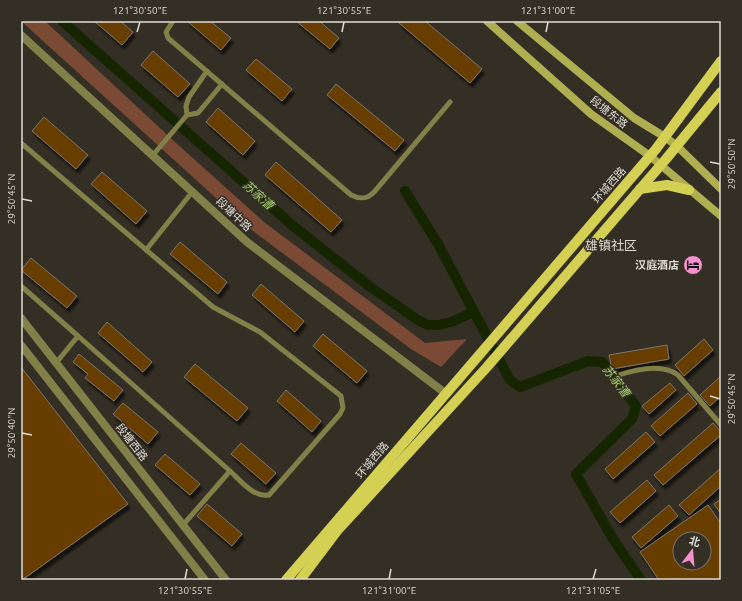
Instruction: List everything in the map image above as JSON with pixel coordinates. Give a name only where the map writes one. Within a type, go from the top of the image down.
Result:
[{"type":"main road","name":"段塘东路","points":[[487,21],[591,114],[650,156],[721,216]]},
{"type":"main road","name":"段塘东路","points":[[517,21],[634,118],[677,146],[721,189]]},
{"type":"main road","name":"环城西路","points":[[286,580],[476,356],[650,156],[721,61]]},
{"type":"main road","points":[[640,189],[721,92]]},
{"type":"main road","points":[[640,189],[667,185],[689,190]]},
{"type":"main road","name":"环城西路","points":[[300,580],[337,531],[487,367],[640,189]]},
{"type":"street","name":"段塘中路","points":[[21,35],[248,242],[445,393]]},
{"type":"street","name":"段塘西路","points":[[21,318],[226,580]]},
{"type":"street","points":[[21,345],[205,580]]},
{"type":"lane","points":[[173,21],[166,32],[168,38],[352,195],[358,198],[365,198],[375,191],[450,102]]},
{"type":"lane","points":[[187,115],[186,106],[189,97],[207,71]]},
{"type":"lane","points":[[153,155],[187,115],[198,113],[222,84]]},
{"type":"lane","points":[[21,143],[213,307],[260,332],[341,396],[343,408],[340,414],[269,495],[264,496],[258,494],[230,472],[21,286]]},
{"type":"lane","points":[[146,250],[193,191]]},
{"type":"lane","points":[[56,363],[78,336]]},
{"type":"lane","points":[[619,375],[642,368],[673,371],[721,425]]},
{"type":"lane","points":[[183,525],[230,472]]},
{"type":"shaded area","points":[[21,21],[45,21],[176,143],[264,222],[425,343],[467,339],[441,367],[411,349],[249,228]]},
{"type":"building","points":[[94,21],[120,21],[133,32],[122,45]]},
{"type":"building","points":[[187,21],[210,21],[231,38],[221,50]]},
{"type":"building","points":[[296,21],[319,21],[339,38],[330,49]]},
{"type":"building","points":[[401,21],[425,21],[482,69],[470,83],[399,23]]},
{"type":"building","points":[[153,51],[190,84],[178,97],[141,65]]},
{"type":"building","points":[[256,59],[292,89],[282,101],[246,70]]},
{"type":"building","points":[[336,84],[404,140],[395,151],[327,95]]},
{"type":"building","points":[[218,108],[255,141],[243,155],[206,122]]},
{"type":"building","points":[[44,117],[88,155],[76,169],[32,131]]},
{"type":"building","points":[[276,162],[342,220],[331,232],[265,175]]},
{"type":"building","points":[[102,172],[147,211],[136,224],[91,184]]},
{"type":"building","points":[[180,242],[227,282],[218,294],[170,254]]},
{"type":"building","points":[[31,258],[77,296],[67,308],[21,270]]},
{"type":"building","points":[[261,284],[304,321],[295,332],[252,295]]},
{"type":"building","points":[[107,322],[152,362],[143,372],[98,333]]},
{"type":"building","points":[[323,334],[367,371],[357,383],[313,346]]},
{"type":"building","points":[[704,339],[713,350],[684,376],[675,365]]},
{"type":"building","points":[[667,345],[669,359],[612,369],[609,355]]},
{"type":"building","points":[[79,354],[123,390],[114,401],[85,378],[88,374],[73,362]]},
{"type":"building","points":[[195,364],[248,408],[237,421],[184,377]]},
{"type":"building","points":[[21,367],[128,504],[22,580],[21,580]]},
{"type":"building","points":[[721,376],[721,396],[710,406],[700,395]]},
{"type":"building","points":[[670,383],[676,390],[649,414],[642,406]]},
{"type":"building","points":[[286,390],[321,421],[312,432],[277,401]]},
{"type":"building","points":[[688,393],[697,404],[660,436],[651,426]]},
{"type":"building","points":[[123,403],[158,432],[148,444],[113,414]]},
{"type":"building","points":[[713,423],[721,432],[721,435],[663,485],[654,475]]},
{"type":"building","points":[[646,432],[655,442],[613,479],[605,469]]},
{"type":"building","points":[[241,443],[276,473],[266,484],[231,454]]},
{"type":"building","points":[[165,454],[200,484],[190,495],[155,465]]},
{"type":"building","points":[[721,468],[721,486],[689,515],[679,505]]},
{"type":"building","points":[[647,480],[656,491],[620,523],[610,512]]},
{"type":"building","points":[[721,499],[721,514],[714,504]]},
{"type":"building","points":[[207,504],[242,534],[232,546],[197,516]]},
{"type":"building","points":[[669,505],[678,516],[641,548],[632,537]]},
{"type":"building","points":[[708,505],[721,524],[721,578],[718,580],[659,580],[640,552]]},
{"type":"waterway","name":"苏家漕","points":[[62,21],[292,225],[369,286],[418,320],[428,325],[439,325],[454,321],[473,312]]},
{"type":"waterway","name":"苏家漕","points":[[405,191],[438,244],[510,380],[520,387],[588,361],[602,362],[636,406],[632,419],[576,474],[613,539],[641,580]]},
{"type":"place","name":"汉庭酒店","points":[[693,265]]},
{"type":"district","name":"雄镇社区","points":[[611,245]]}]
